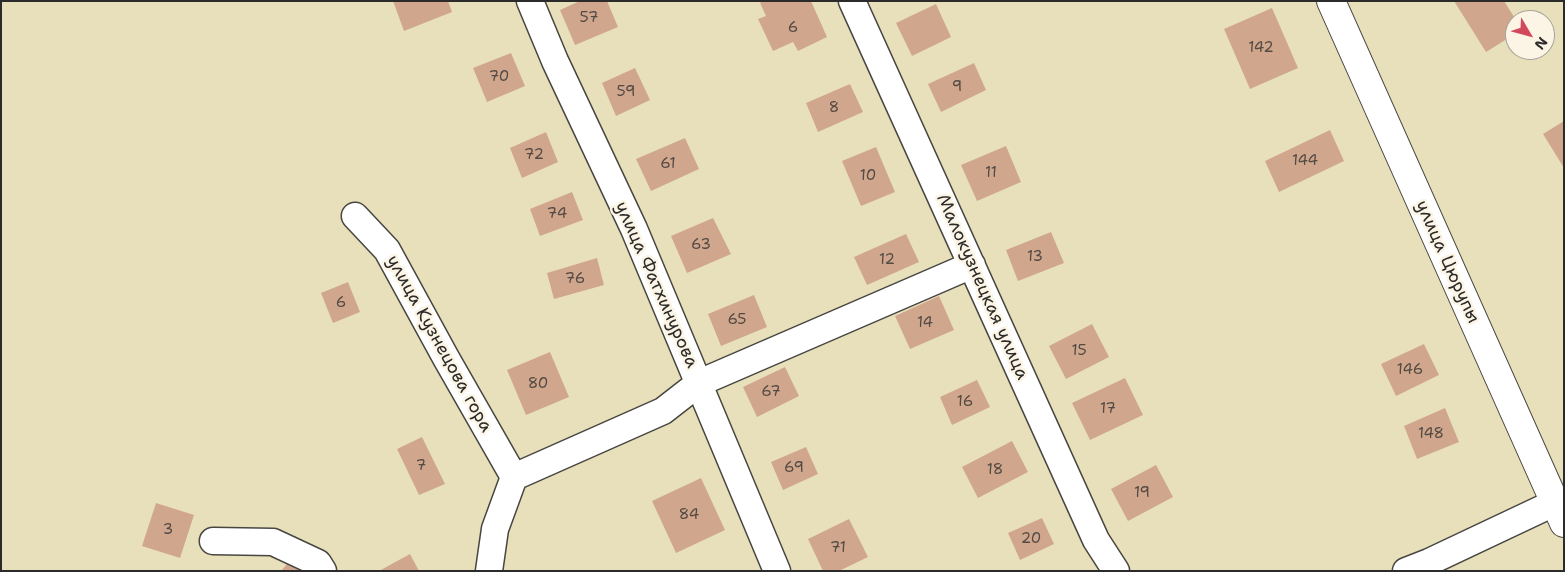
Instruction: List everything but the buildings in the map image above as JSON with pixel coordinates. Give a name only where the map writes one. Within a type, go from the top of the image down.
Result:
[{"type":"street","name":"улица Фатхинурова","points":[[530,1],[555,61],[634,230],[777,571]]},
{"type":"street","name":"Малокузнецкая улица","points":[[852,1],[1096,540],[1116,571]]},
{"type":"street","name":"улица Цюрупы","points":[[1330,1],[1559,513]]},
{"type":"street","name":"улица Кузнецова гора","points":[[355,216],[387,250],[514,478]]},
{"type":"street","points":[[489,571],[496,529],[514,478],[662,411],[699,383],[972,265]]},
{"type":"street","points":[[1406,571],[1559,513]]},
{"type":"street","points":[[213,541],[273,542],[318,563],[323,571]]}]
